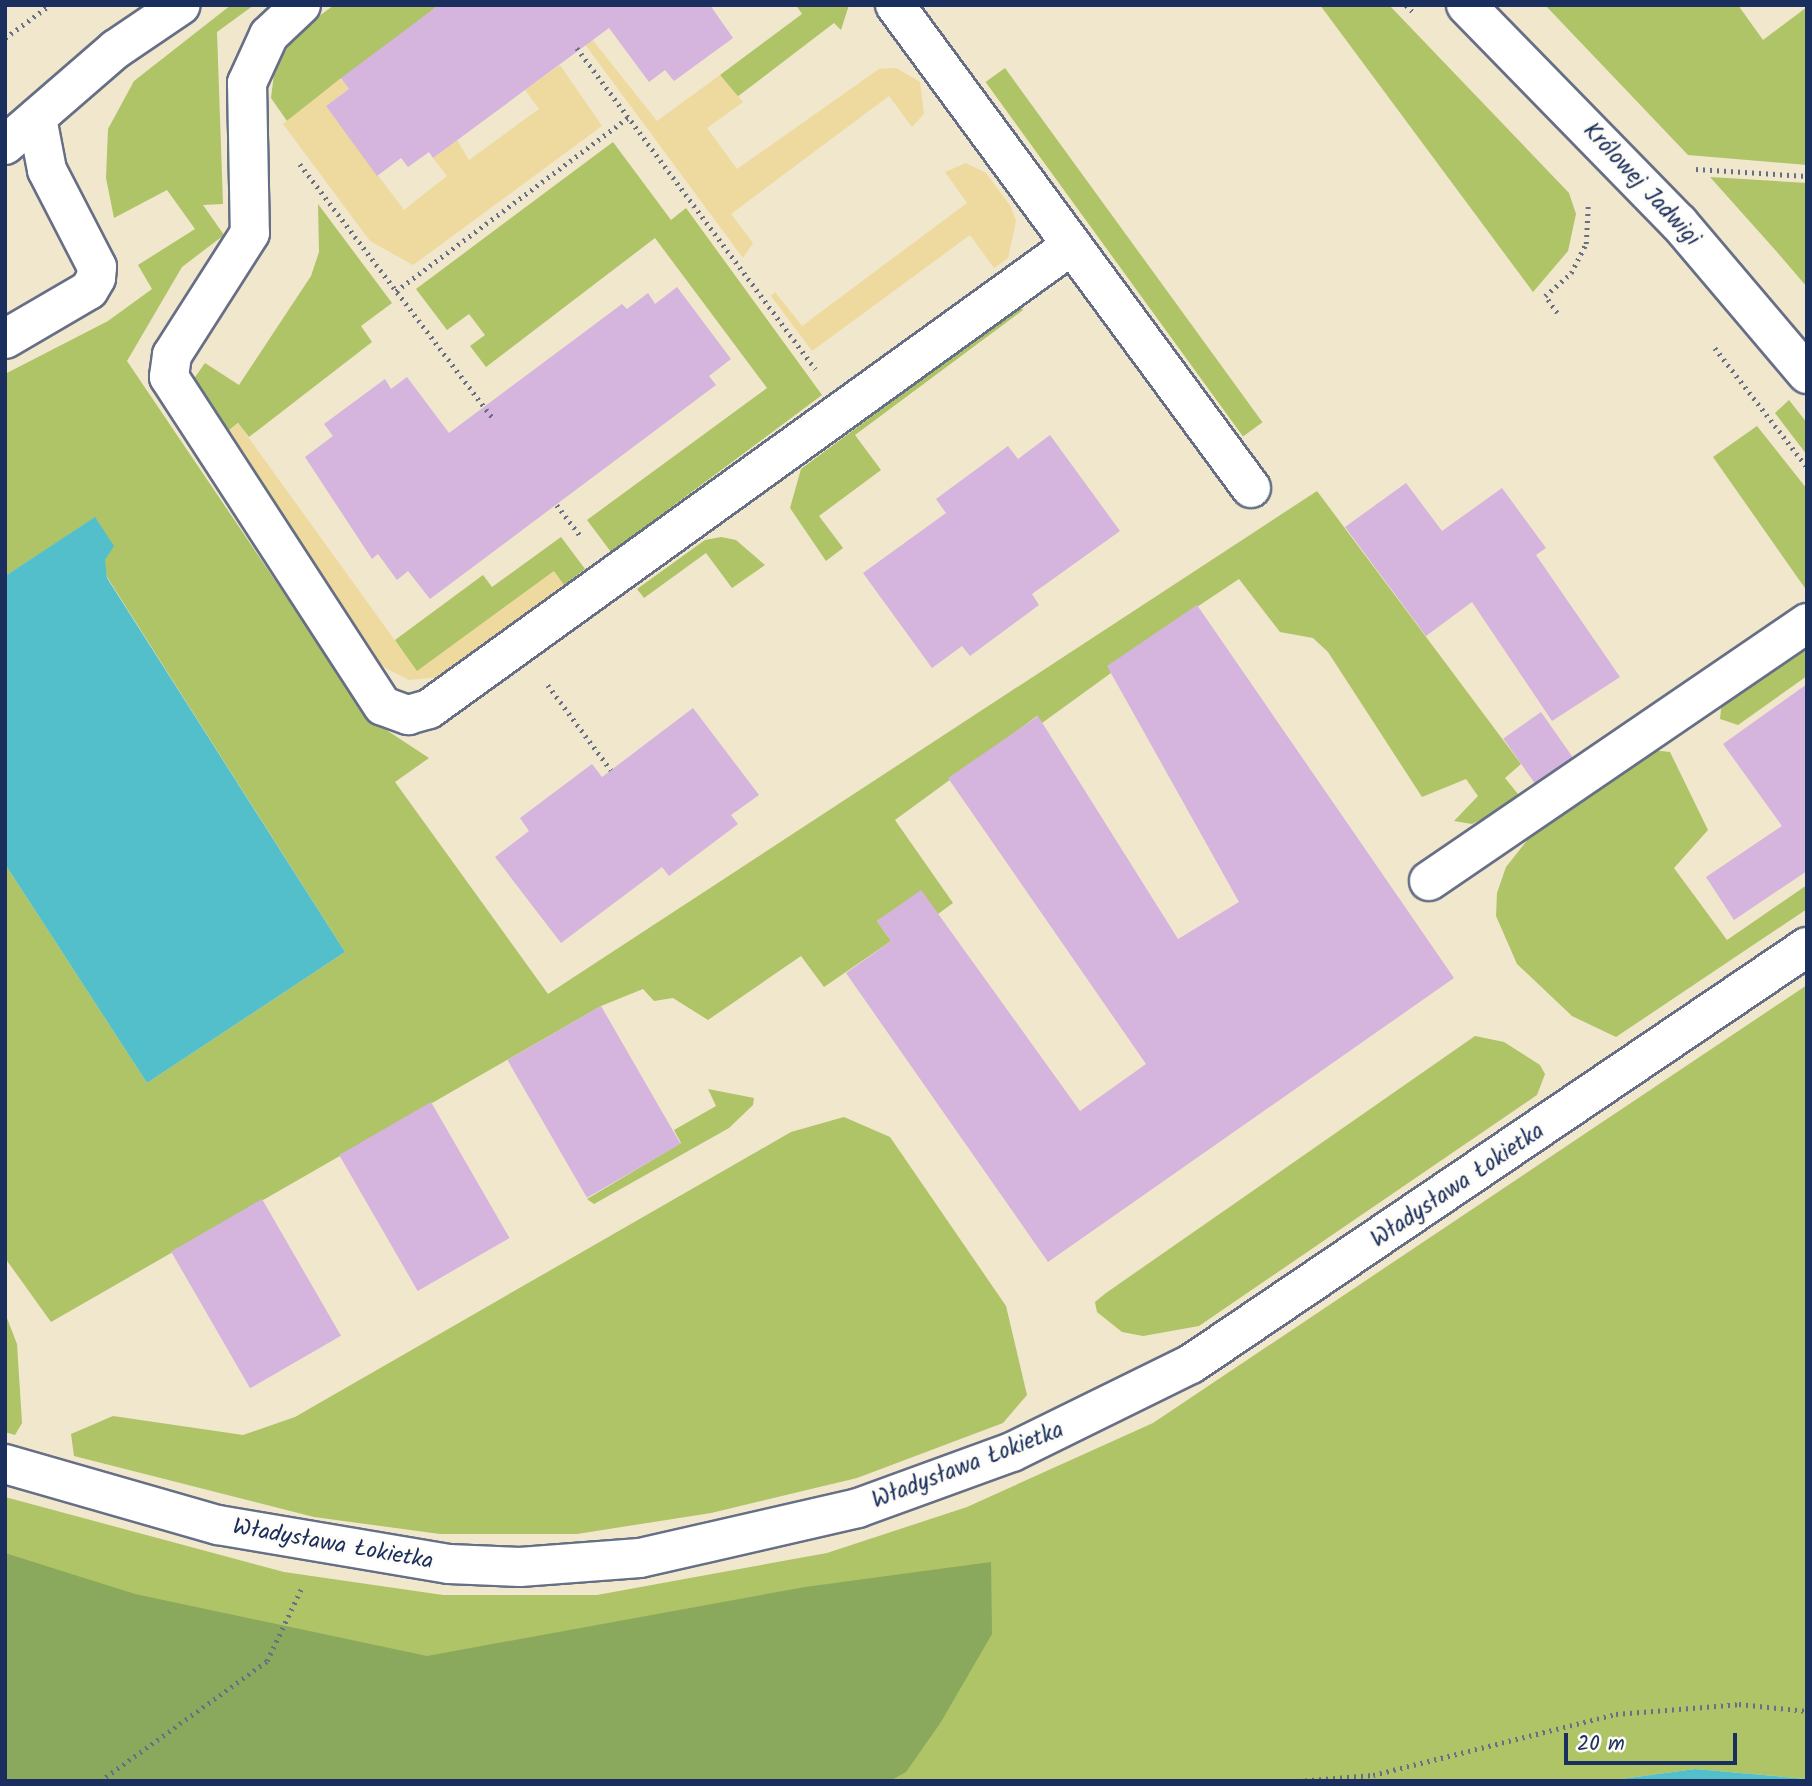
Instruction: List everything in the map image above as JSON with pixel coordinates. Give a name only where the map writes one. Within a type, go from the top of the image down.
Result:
[{"type":"street","points":[[5,145],[116,49],[181,5]]},
{"type":"street","points":[[301,5],[270,35],[247,83],[250,233],[172,355],[169,377],[383,706],[408,715],[429,709],[1072,245]]},
{"type":"street","points":[[895,5],[1251,488]]},
{"type":"street","name":"Królowej Jadwigi","points":[[1466,5],[1679,223],[1807,374]]},
{"type":"street","points":[[5,339],[89,290],[96,278],[97,268],[47,170],[37,118]]},
{"type":"street","points":[[1429,881],[1807,623]]},
{"type":"street","name":"Władysława Łokietka","points":[[5,1464],[139,1505],[317,1545],[449,1564],[520,1567],[640,1558],[858,1508],[1013,1452],[1191,1364],[1807,947]]},
{"type":"path","points":[[5,38],[50,5]]},
{"type":"path","points":[[1406,5],[1426,25]]},
{"type":"path","points":[[578,48],[845,409]]},
{"type":"path","points":[[396,291],[629,117]]},
{"type":"path","points":[[297,159],[492,417]]},
{"type":"path","points":[[1687,168],[1807,176]]},
{"type":"path","points":[[1584,194],[1590,210],[1600,219]]},
{"type":"path","points":[[1557,313],[1545,296],[1579,259],[1590,210]]},
{"type":"path","points":[[1707,339],[1807,467]]},
{"type":"path","points":[[518,645],[611,770]]},
{"type":"path","points":[[100,1781],[267,1661],[283,1639],[317,1545]]},
{"type":"path","points":[[1298,1781],[1386,1773],[1616,1714],[1739,1704],[1807,1711]]},
{"type":"path","points":[[1026,1781],[1041,1781]]},
{"type":"green space","points":[[231,5],[254,5],[217,32],[223,204],[203,205],[224,235],[182,267],[127,361],[368,718],[429,758],[395,782],[548,994],[1317,491],[1521,764],[1505,778],[1522,799],[1472,824],[1454,821],[1478,796],[1466,779],[1422,797],[1328,652],[1313,638],[1280,632],[1239,579],[1108,666],[1111,673],[1042,723],[1037,716],[895,820],[953,903],[938,914],[921,891],[877,921],[891,941],[824,987],[801,956],[708,1020],[673,998],[654,1001],[643,989],[601,1006],[51,1322],[5,1258],[5,864],[147,1083],[345,952],[107,577],[94,518],[5,576],[5,374],[108,321],[152,289],[138,265],[195,229],[167,190],[114,218],[106,178],[108,129],[134,81]]},
{"type":"green space","points":[[334,5],[439,5],[287,121],[271,98],[275,66],[298,32]]},
{"type":"green space","points":[[796,5],[849,5],[841,30],[834,23],[737,97],[720,75],[802,14]]},
{"type":"green space","points":[[1320,5],[1389,5],[1569,193],[1576,214],[1568,251],[1533,292]]},
{"type":"green space","points":[[1545,5],[1738,5],[1763,40],[1807,7],[1807,165],[1688,155]]},
{"type":"green space","points":[[1005,68],[1262,422],[1243,436],[986,82]]},
{"type":"green space","points":[[613,142],[671,220],[686,208],[822,395],[611,552],[587,520],[767,388],[655,238],[486,367],[470,346],[485,335],[469,314],[447,330],[416,289]]},
{"type":"green space","points":[[1710,177],[1807,183],[1807,287],[1777,252]]},
{"type":"green space","points":[[318,204],[392,303],[361,326],[372,342],[249,437],[238,423],[223,435],[193,380],[205,363],[239,385],[311,276],[319,252]]},
{"type":"green space","points":[[1020,306],[1023,310],[855,435],[881,470],[819,516],[843,548],[826,561],[790,508],[801,469]]},
{"type":"green space","points":[[1789,400],[1807,423],[1807,455],[1775,413]]},
{"type":"green space","points":[[1757,426],[1807,489],[1807,591],[1713,457]]},
{"type":"green space","points":[[561,537],[585,569],[564,585],[553,572],[417,672],[395,640],[483,575],[492,587]]},
{"type":"green space","points":[[721,537],[736,540],[765,565],[732,588],[706,553],[644,598],[637,589],[705,540]]},
{"type":"green space","points":[[1807,640],[1807,676],[1738,725],[1720,719],[1722,700]]},
{"type":"green space","points":[[1652,750],[1670,752],[1708,830],[1674,868],[1727,940],[1807,885],[1807,909],[1616,1037],[1572,1016],[1517,964],[1496,916],[1497,893],[1506,867],[1537,828]]},
{"type":"green space","points":[[1807,985],[1807,1779],[1695,1769],[1606,1781],[5,1781],[5,1497],[284,1572],[443,1595],[597,1595],[827,1553],[967,1507],[1153,1423]]},
{"type":"green space","points":[[1475,1036],[1504,1042],[1540,1065],[1545,1074],[1537,1095],[1199,1326],[1143,1336],[1122,1332],[1097,1312],[1095,1302],[1106,1293]]},
{"type":"green space","points":[[708,1089],[754,1098],[753,1105],[729,1128],[594,1204],[587,1199],[681,1143],[674,1130],[716,1106]]},
{"type":"green space","points":[[844,1117],[890,1137],[1006,1306],[1027,1395],[1003,1423],[857,1478],[711,1513],[577,1534],[440,1534],[314,1517],[74,1456],[71,1434],[113,1416],[243,1435],[295,1417],[791,1132]]},
{"type":"green space","points":[[5,1313],[17,1344],[22,1423],[15,1435],[5,1432]]},
{"type":"green space","points":[[5,1553],[135,1594],[427,1656],[805,1587],[991,1562],[992,1634],[941,1722],[906,1772],[890,1781],[5,1781]]},
{"type":"sand","points":[[591,38],[657,121],[720,75],[743,102],[707,128],[737,169],[879,69],[896,68],[920,82],[924,114],[912,127],[889,96],[731,214],[753,243],[743,258],[584,43]]},
{"type":"sand","points":[[560,65],[602,126],[413,265],[370,241],[283,124],[341,78],[349,89],[326,106],[404,210],[447,176],[433,158],[457,140],[469,160],[539,109],[525,90]]},
{"type":"sand","points":[[966,163],[986,173],[1011,207],[1016,221],[1008,258],[994,268],[970,235],[812,351],[771,296],[775,292],[802,326],[967,203],[945,172]]},
{"type":"sand","points":[[238,423],[417,671],[554,571],[564,585],[439,677],[409,680],[387,669],[371,656],[223,435]]},
{"type":"water","points":[[95,517],[114,546],[105,560],[107,578],[345,952],[147,1083],[5,864],[5,576]]},
{"type":"water","points":[[1695,1769],[1807,1779],[1807,1781],[1606,1781]]},
{"type":"building","points":[[439,5],[710,5],[733,38],[674,81],[665,70],[649,82],[609,28],[433,158],[429,152],[408,167],[401,158],[377,176],[326,106],[349,89],[341,78]]},
{"type":"building","points":[[677,287],[731,359],[709,376],[716,385],[430,599],[408,571],[397,580],[378,554],[372,559],[305,457],[333,436],[324,424],[385,379],[391,389],[407,377],[449,433],[622,304],[627,309],[648,293],[655,304]]},
{"type":"building","points":[[1050,435],[1120,531],[1032,594],[1039,605],[970,656],[962,646],[932,668],[863,573],[946,513],[936,499],[1008,446],[1018,459]]},
{"type":"building","points":[[1406,483],[1442,531],[1502,488],[1546,548],[1536,555],[1620,677],[1552,721],[1472,602],[1426,636],[1345,527]]},
{"type":"building","points":[[1197,605],[1454,978],[1048,1262],[846,973],[891,941],[877,921],[921,890],[1080,1111],[1146,1064],[948,778],[1038,716],[1178,939],[1239,902],[1107,666]]},
{"type":"building","points":[[1807,684],[1807,871],[1734,920],[1706,877],[1782,826],[1723,744]]},
{"type":"building","points":[[693,708],[759,795],[731,815],[738,824],[669,876],[662,867],[561,943],[495,857],[529,831],[520,818],[592,764],[602,777]]},
{"type":"building","points":[[1541,712],[1573,757],[1535,783],[1503,738]]},
{"type":"building","points":[[601,1006],[680,1144],[587,1198],[507,1060]]},
{"type":"building","points":[[431,1102],[510,1238],[418,1291],[339,1155]]},
{"type":"building","points":[[262,1199],[341,1336],[250,1388],[171,1252]]}]
